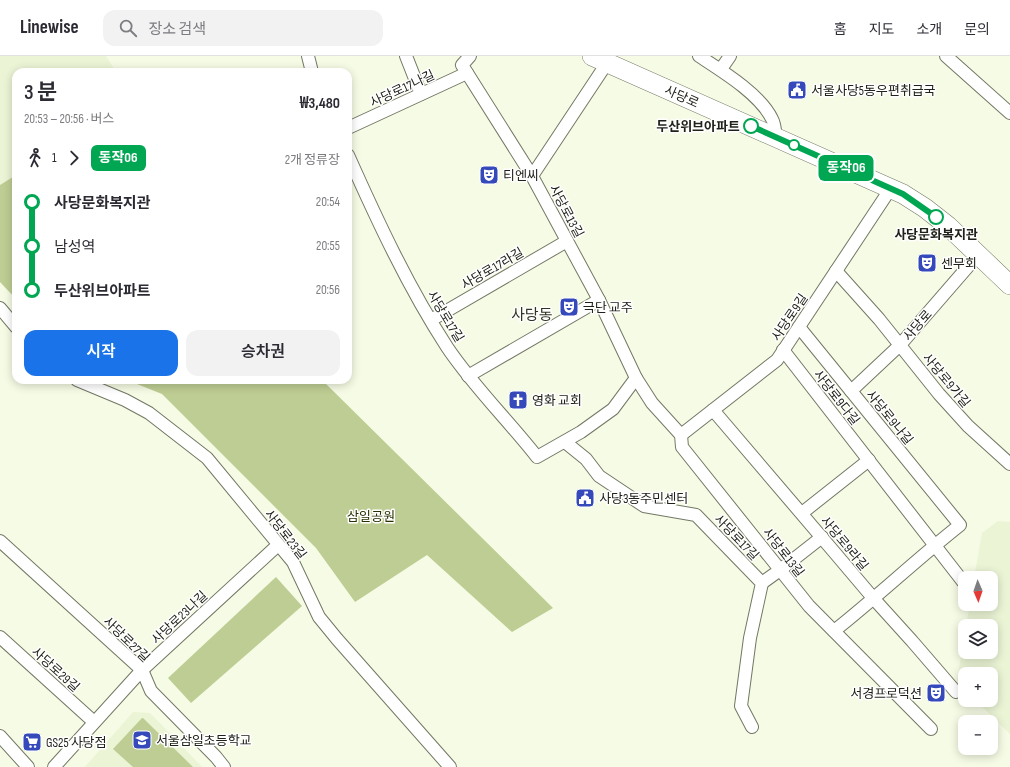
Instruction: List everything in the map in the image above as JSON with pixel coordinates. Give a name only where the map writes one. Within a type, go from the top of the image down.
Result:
[{"type":"main road","name":"사당로","points":[[599,60],[903,194],[925,208],[948,226],[1010,285]]},
{"type":"street","points":[[308,56],[311,68]]},
{"type":"street","points":[[406,56],[421,94]]},
{"type":"street","points":[[467,73],[462,65],[470,56]]},
{"type":"street","points":[[699,56],[721,70],[761,102],[773,120],[776,137]]},
{"type":"street","points":[[721,70],[730,56]]},
{"type":"street","points":[[946,56],[1010,113]]},
{"type":"street","points":[[532,176],[599,60]]},
{"type":"street","name":"사당로17나길","points":[[352,126],[467,73]]},
{"type":"street","name":"사당로13길","points":[[467,73],[532,176],[599,300],[636,378],[652,403],[681,435],[682,447],[809,606],[931,729]]},
{"type":"street","name":"사당로17길","points":[[352,163],[399,263],[447,347],[468,376],[538,457],[560,444],[586,459],[599,476],[644,506],[696,515],[762,583]]},
{"type":"street","name":"사당로9길","points":[[681,435],[777,360],[890,188]]},
{"type":"street","name":"사당로17라길","points":[[431,320],[567,241]]},
{"type":"street","name":"사당로","points":[[851,391],[900,344],[978,255]]},
{"type":"street","name":"사당로9가길","points":[[836,271],[900,344],[939,394],[968,426],[1010,464]]},
{"type":"street","points":[[468,376],[599,300]]},
{"type":"street","points":[[0,308],[12,322]]},
{"type":"street","name":"사당로9나길","points":[[799,327],[960,524],[935,545]]},
{"type":"street","name":"사당로9다길","points":[[783,350],[958,575]]},
{"type":"street","points":[[560,444],[581,432],[613,409],[636,378]]},
{"type":"street","name":"사당로23길","points":[[87,384],[125,400],[149,413],[206,458],[293,562],[319,617],[450,767]]},
{"type":"street","name":"사당로9라길","points":[[713,410],[874,599],[956,692]]},
{"type":"street","points":[[802,514],[869,460]]},
{"type":"street","points":[[752,727],[740,706],[750,638],[762,583],[822,537]]},
{"type":"street","name":"사당로27길","points":[[0,541],[142,670],[151,691],[224,767]]},
{"type":"street","name":"사당로23나길","points":[[54,767],[142,670],[278,545]]},
{"type":"street","points":[[834,631],[874,599],[935,545]]},
{"type":"street","name":"사당로29길","points":[[0,637],[94,722]]},
{"type":"street","points":[[0,736],[28,767]]},
{"type":"shaded area","points":[[0,56],[106,56],[114,68],[12,68],[12,178],[0,185]]},
{"type":"shaded area","points":[[998,521],[1010,522],[1010,734],[998,722],[998,715],[990,715],[982,707],[998,707],[998,667],[959,667],[961,659],[998,659],[998,619],[967,619],[969,611],[998,611],[998,571],[975,571],[982,533]]},
{"type":"shaded area","name":"서울삼일초등학교","points":[[133,712],[150,713],[202,767],[85,767]]},
{"type":"green space","points":[[12,178],[12,295],[0,282],[0,185]]},
{"type":"green space","name":"삼일공원","points":[[137,384],[326,384],[553,608],[512,632],[427,555],[355,602],[316,548],[162,394]]},
{"type":"green space","points":[[276,577],[302,606],[191,703],[168,678]]},
{"type":"green space","points":[[142,718],[193,767],[133,767],[113,749]]},
{"type":"bus line","name":"동작06","points":[[751,126],[903,194],[936,217]]},
{"type":"place","name":"서울사당5동우편취급국","points":[[797,90]]},
{"type":"place","name":"두산위브아파트","points":[[751,126]]},
{"type":"place","name":"티엔씨","points":[[489,175]]},
{"type":"place","name":"사당문화복지관","points":[[936,217]]},
{"type":"place","name":"센무회","points":[[927,263]]},
{"type":"place","name":"극단 교주","points":[[569,307]]},
{"type":"place","name":"영화 교회","points":[[518,400]]},
{"type":"place","name":"사당3동주민센터","points":[[585,498]]},
{"type":"place","name":"서경프로덕션","points":[[936,693]]},
{"type":"place","name":"서울삼일초등학교","points":[[142,740]]},
{"type":"place","name":"GS25 사당점","points":[[32,742]]},
{"type":"district","name":"사당동","points":[[532,315]]}]
